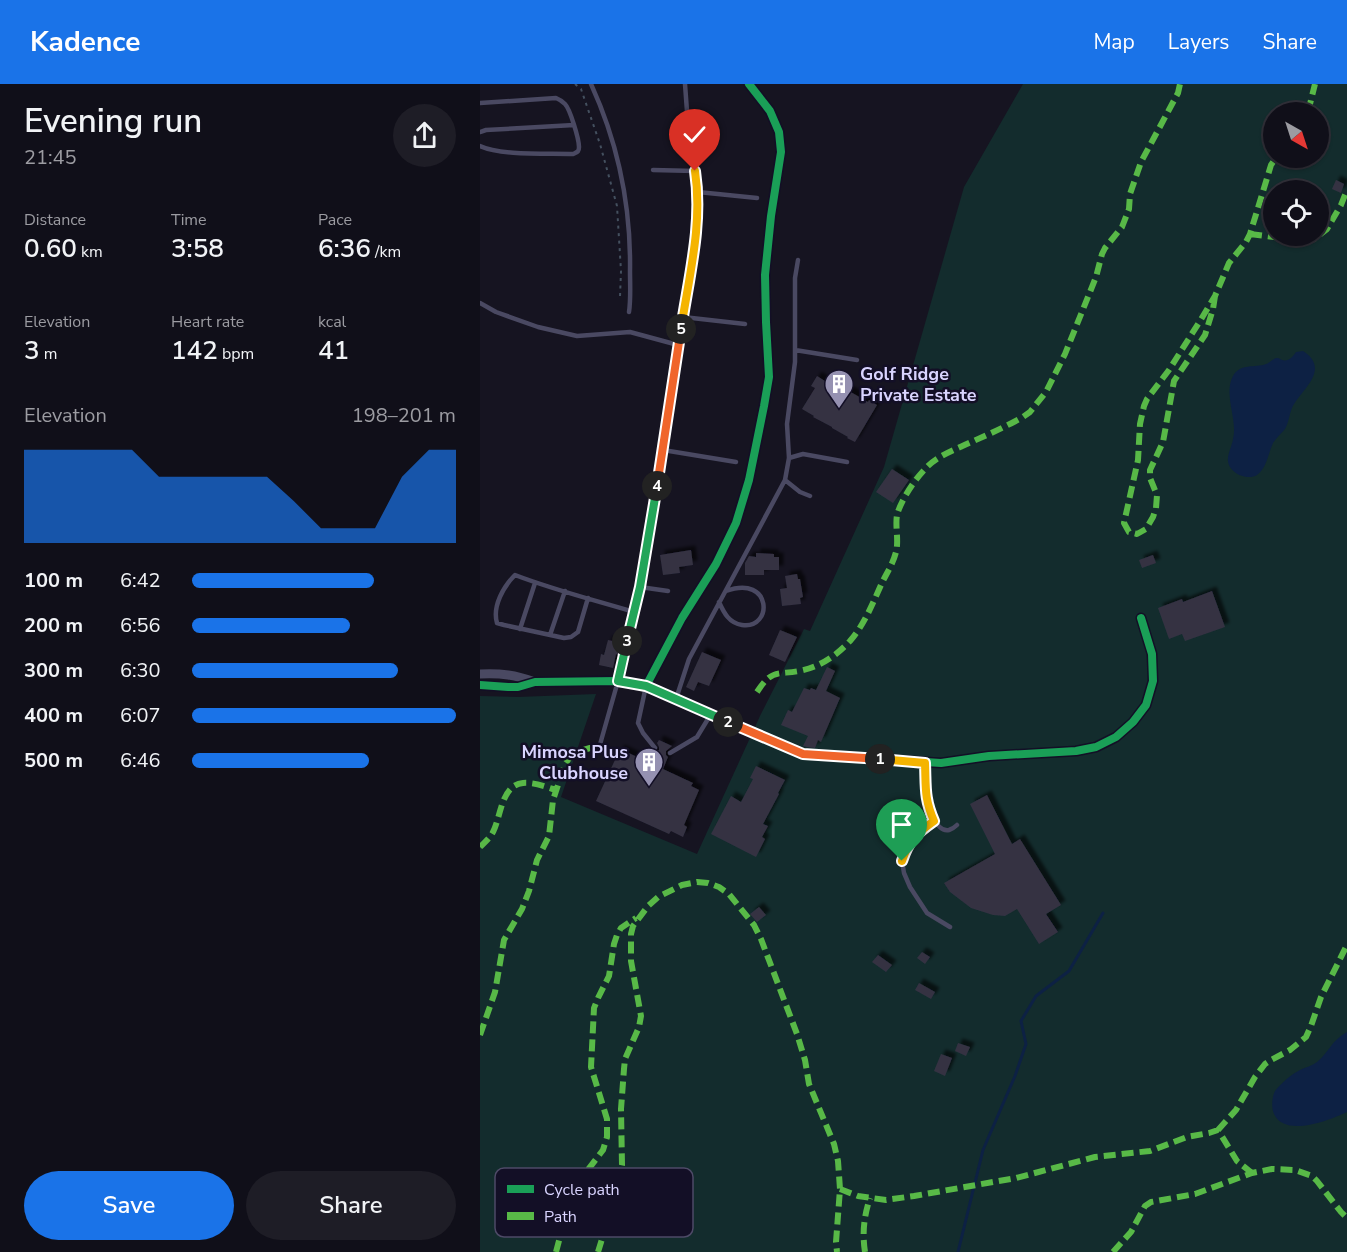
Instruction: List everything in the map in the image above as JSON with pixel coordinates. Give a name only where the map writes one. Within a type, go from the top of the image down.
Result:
[{"type":"street","points":[[646,686],[682,618],[716,564],[736,523],[749,480],[769,377],[765,275],[781,152],[779,132],[770,111],[749,84]]},
{"type":"street","points":[[480,685],[518,687],[535,682],[618,681],[646,686],[803,754],[941,763],[989,756],[1076,751],[1096,747],[1116,737],[1133,722],[1146,705],[1153,681],[1152,654],[1141,618]]},
{"type":"street","points":[[480,674],[517,676],[535,682]]},
{"type":"lane","points":[[591,84],[608,126],[622,177],[628,215],[630,251],[629,310]]},
{"type":"lane","points":[[599,748],[618,681],[640,587],[682,317],[694,257],[698,192],[688,125],[685,84]]},
{"type":"lane","points":[[480,103],[556,98],[567,106],[579,146],[578,151],[573,154],[499,152],[480,146]]},
{"type":"lane","points":[[480,132],[574,125]]},
{"type":"lane","points":[[653,170],[695,171]]},
{"type":"lane","points":[[698,192],[756,198]]},
{"type":"lane","points":[[676,699],[689,659],[785,480],[789,458],[787,424],[795,362],[795,278],[798,260]]},
{"type":"lane","points":[[480,303],[496,312],[538,327],[577,336],[630,332],[678,345]]},
{"type":"lane","points":[[682,317],[745,324]]},
{"type":"lane","points":[[795,350],[857,360]]},
{"type":"lane","points":[[663,450],[736,462]]},
{"type":"lane","points":[[789,458],[803,454],[847,462]]},
{"type":"lane","points":[[785,480],[800,492],[810,496]]},
{"type":"lane","points":[[588,598],[578,632],[571,637],[564,638],[520,629],[497,623],[495,619],[499,600],[507,584],[516,575],[535,583],[565,591],[588,598],[634,612]]},
{"type":"lane","points":[[520,629],[535,583]]},
{"type":"lane","points":[[640,587],[668,591]]},
{"type":"lane","points":[[719,602],[727,617],[739,624],[750,625],[763,614],[764,603],[754,590],[735,587],[726,591]]},
{"type":"lane","points":[[550,635],[565,591]]},
{"type":"lane","points":[[646,686],[638,723],[655,748]]},
{"type":"lane","points":[[670,753],[698,737],[711,714]]},
{"type":"lane","points":[[925,763],[925,791],[934,821],[944,830],[957,825]]},
{"type":"lane","points":[[934,821],[917,833],[906,847],[902,861],[910,887],[927,913],[950,927]]},
{"type":"path","points":[[575,84],[581,89],[600,144],[617,206],[621,271],[620,297],[629,310]]},
{"type":"green space","points":[[1023,84],[1347,84],[1347,1252],[480,1252],[480,696],[596,694],[561,797],[697,854],[760,716],[804,629],[810,631],[884,467],[964,187]]},
{"type":"water","points":[[1303,351],[1314,363],[1312,379],[1292,408],[1285,429],[1273,443],[1263,469],[1253,477],[1239,475],[1228,461],[1234,432],[1229,391],[1233,376],[1240,369],[1266,364],[1276,358],[1286,360],[1296,352]]},
{"type":"water","points":[[1347,1032],[1347,1112],[1308,1125],[1288,1125],[1280,1121],[1272,1108],[1275,1091],[1294,1074],[1317,1062]]},
{"type":"building","points":[[1336,180],[1344,184],[1341,193],[1332,189]]},
{"type":"building","name":"Golf Ridge Private Estate","points":[[817,376],[828,383],[830,380],[877,405],[855,442],[802,409],[815,388],[811,386]]},
{"type":"building","points":[[892,469],[909,480],[893,503],[876,492]]},
{"type":"building","points":[[691,550],[693,565],[679,567],[680,573],[663,575],[660,555]]},
{"type":"building","points":[[756,553],[774,554],[774,557],[779,557],[779,570],[764,570],[764,575],[745,575],[745,563],[749,556],[756,557]]},
{"type":"building","points":[[1153,555],[1156,563],[1142,568],[1139,560]]},
{"type":"building","points":[[797,574],[803,597],[800,598],[801,604],[782,606],[780,589],[787,588],[785,576]]},
{"type":"building","points":[[1212,591],[1225,627],[1185,641],[1182,634],[1169,639],[1158,608]]},
{"type":"building","points":[[780,630],[797,637],[785,662],[769,655]]},
{"type":"building","points":[[608,640],[621,643],[613,668],[599,665],[601,654],[604,655]]},
{"type":"building","points":[[702,652],[721,660],[709,686],[698,682],[694,691],[686,687]]},
{"type":"building","points":[[827,667],[835,671],[826,691],[840,698],[821,742],[818,740],[815,748],[803,746],[808,736],[781,725],[788,710],[792,712],[804,688],[816,690]]},
{"type":"building","name":"Mimosa Plus Clubhouse","points":[[659,740],[672,746],[666,751],[668,757],[663,769],[693,783],[691,786],[699,790],[684,825],[687,827],[683,837],[671,831],[669,834],[596,801],[620,749],[648,762],[653,752],[659,750],[657,743]]},
{"type":"building","points":[[756,766],[785,780],[763,824],[768,826],[762,837],[765,839],[756,857],[711,834],[731,796],[741,802],[753,779],[750,778]]},
{"type":"building","points":[[987,795],[1012,844],[1020,839],[1061,905],[1046,914],[1058,932],[1039,944],[1017,909],[1005,916],[971,908],[950,892],[944,883],[995,854],[970,804]]},
{"type":"building","points":[[759,907],[766,915],[757,922],[750,914]]},
{"type":"building","points":[[922,952],[930,957],[925,964],[917,958]]},
{"type":"building","points":[[878,955],[892,965],[886,972],[872,962]]},
{"type":"building","points":[[919,983],[935,992],[931,999],[915,990]]},
{"type":"building","points":[[958,1043],[970,1047],[966,1056],[955,1051]]},
{"type":"building","points":[[941,1054],[952,1058],[945,1076],[934,1071]]},
{"type":"waterway","points":[[958,1252],[983,1150],[1015,1076],[1026,1044],[1021,1021],[1036,996],[1069,971],[1103,913]]},
{"type":"marked path","points":[[757,692],[775,674],[807,669],[827,660],[855,635],[895,556],[899,509],[909,490],[926,468],[946,454],[1023,417],[1046,392],[1065,354],[1096,277],[1102,254],[1122,227],[1141,162],[1178,93],[1180,84]]},
{"type":"marked path","points":[[1310,102],[1315,84]]},
{"type":"marked path","points":[[1215,296],[1229,263],[1250,234],[1270,168]]},
{"type":"marked path","points":[[1250,234],[1305,241],[1314,239],[1327,229],[1347,190]]},
{"type":"marked path","points":[[1215,296],[1205,335],[1174,381],[1163,442],[1150,470],[1150,478],[1157,495],[1153,517],[1146,529],[1137,534],[1129,532],[1124,523],[1138,460],[1140,424],[1144,406],[1215,296]]},
{"type":"marked path","points":[[480,1035],[495,992],[504,940],[522,909],[537,860],[549,836],[553,800],[565,764],[573,753],[599,748]]},
{"type":"marked path","points":[[480,847],[492,834],[510,789],[516,785],[531,783],[556,790]]},
{"type":"marked path","points":[[621,1168],[621,1109],[625,1059],[639,1027],[641,1016],[631,961],[633,926],[658,897],[682,885],[697,882],[708,883],[729,894],[754,925],[797,1034],[809,1084],[834,1144],[838,1161],[840,1189],[837,1252]]},
{"type":"marked path","points":[[589,1168],[603,1150],[607,1137],[607,1119],[591,1067],[594,1008],[609,976],[617,935],[621,928],[636,918]]},
{"type":"marked path","points":[[1218,1130],[1236,1110],[1265,1064],[1290,1050],[1306,1037],[1321,997],[1347,945]]},
{"type":"marked path","points":[[840,1189],[858,1196],[886,1200],[914,1196],[1016,1178],[1095,1157],[1150,1151],[1187,1137],[1218,1130],[1237,1161],[1252,1173]]},
{"type":"marked path","points":[[1113,1252],[1131,1232],[1145,1206],[1151,1202],[1195,1194],[1252,1173],[1272,1169],[1295,1170],[1312,1176],[1347,1218]]},
{"type":"marked path","points":[[865,1252],[864,1225],[870,1198]]},
{"type":"marked path","points":[[556,1252],[560,1237]]},
{"type":"marked path","points":[[598,1252],[603,1237]]},
{"type":"cycle path","points":[[646,686],[682,618],[716,564],[736,523],[749,480],[769,377],[765,275],[781,152],[779,132],[770,111],[749,84]]},
{"type":"cycle path","points":[[480,685],[518,687],[535,682],[618,681],[646,686],[803,754],[941,763],[989,756],[1076,751],[1096,747],[1116,737],[1133,722],[1146,705],[1153,681],[1152,654],[1141,618]]},
{"type":"place","name":"Golf Ridge Private Estate","points":[[839,410]]},
{"type":"place","name":"Mimosa Plus Clubhouse","points":[[649,788]]},
{"type":"route","points":[[695,171],[698,192],[694,257],[682,317],[655,503],[640,587],[618,681],[646,686],[803,754],[925,763],[925,791],[934,821],[917,833],[906,847],[902,861]]}]
